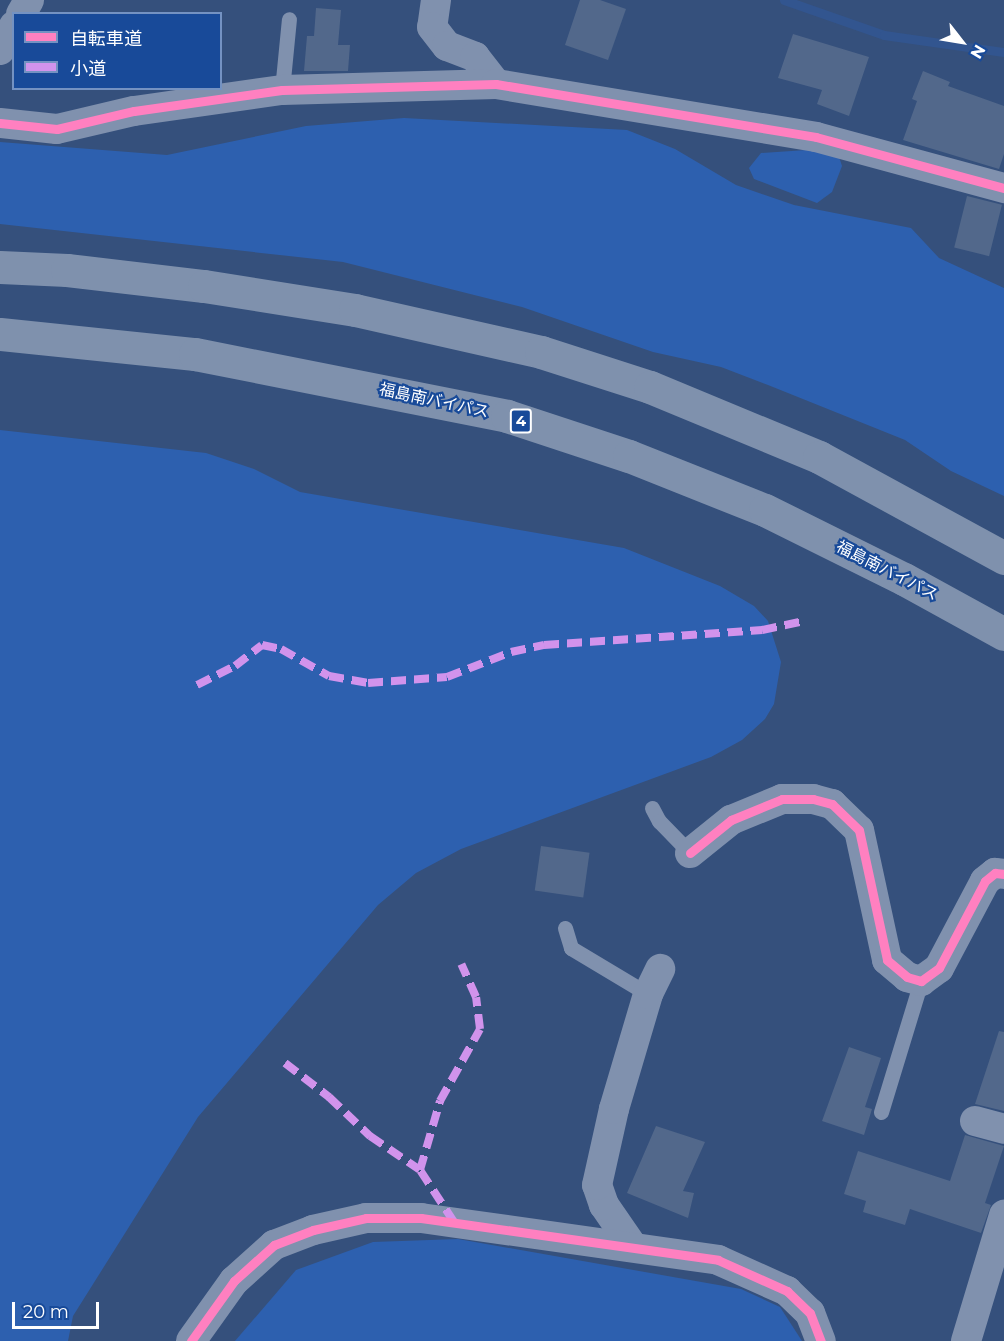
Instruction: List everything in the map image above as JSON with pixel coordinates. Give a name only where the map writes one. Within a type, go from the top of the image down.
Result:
[{"type":"highway","points":[[0,267],[67,270],[355,310],[540,352],[650,387],[819,457],[1004,558]]},
{"type":"highway","name":"福島南バイパス","points":[[0,334],[195,354],[507,416],[629,456],[765,510],[904,579],[1004,634]]},
{"type":"street","points":[[436,0],[432,27],[447,46],[475,57],[496,84]]},
{"type":"street","points":[[0,50],[12,29]]},
{"type":"street","points":[[0,123],[57,129],[134,111],[282,90],[496,84],[816,137],[1004,188]]},
{"type":"street","points":[[690,853],[731,820],[782,799],[813,799],[832,804],[859,830],[887,960],[907,977],[921,981],[939,968],[985,880],[994,873],[1004,874]]},
{"type":"street","points":[[633,1247],[604,1205],[597,1185],[602,1153],[654,982]]},
{"type":"street","points":[[975,1121],[1004,1129]]},
{"type":"street","points":[[966,1341],[1004,1215]]},
{"type":"street","points":[[191,1341],[234,1281],[274,1245],[313,1230],[366,1218],[421,1218],[718,1260],[761,1276],[787,1291],[810,1313],[821,1341]]},
{"type":"lane","points":[[282,90],[289,19]]},
{"type":"lane","points":[[652,808],[659,821],[690,853]]},
{"type":"lane","points":[[565,928],[570,948],[654,982]]},
{"type":"lane","points":[[881,1112],[921,981]]},
{"type":"shaded area","points":[[404,118],[627,130],[675,149],[736,185],[794,205],[911,228],[939,258],[1004,288],[1004,496],[951,471],[905,440],[768,385],[721,367],[653,352],[522,307],[343,262],[0,224],[0,142],[167,155],[306,126]]},
{"type":"shaded area","points":[[836,148],[842,166],[832,192],[817,203],[754,179],[749,168],[761,153]]},
{"type":"shaded area","points":[[0,430],[206,453],[254,469],[300,492],[624,548],[720,586],[754,606],[768,621],[781,662],[774,704],[765,719],[742,740],[711,757],[461,849],[416,873],[378,905],[198,1117],[73,1316],[68,1341],[0,1341]]},
{"type":"shaded area","points":[[458,1239],[741,1289],[780,1307],[802,1341],[235,1341],[296,1270],[373,1242]]},
{"type":"building","points":[[580,0],[600,0],[626,9],[608,60],[565,45]]},
{"type":"building","points":[[316,8],[341,10],[338,45],[350,45],[348,71],[304,71],[307,36],[314,36]]},
{"type":"building","points":[[793,34],[869,57],[849,116],[817,104],[822,90],[778,78]]},
{"type":"building","points":[[923,71],[950,82],[948,86],[1004,106],[1004,154],[999,169],[903,140],[917,101],[912,99]]},
{"type":"building","points":[[967,196],[1002,205],[989,256],[954,247]]},
{"type":"building","points":[[541,846],[590,853],[583,897],[535,891]]},
{"type":"building","points":[[999,1031],[1004,1032],[1004,1111],[975,1104]]},
{"type":"building","points":[[849,1047],[881,1058],[865,1107],[872,1109],[864,1135],[822,1121]]},
{"type":"building","points":[[656,1126],[705,1142],[683,1191],[694,1193],[688,1218],[627,1193]]},
{"type":"building","points":[[965,1135],[1004,1146],[985,1203],[991,1205],[981,1233],[910,1209],[905,1225],[863,1212],[866,1201],[844,1194],[858,1151],[950,1181]]},
{"type":"waterway","points":[[784,0],[884,35],[1004,52]]},
{"type":"marked path","points":[[197,685],[235,666],[262,645],[281,649],[329,676],[368,683],[447,677],[511,652],[544,645],[762,630],[804,621]]},
{"type":"marked path","points":[[454,1222],[420,1170],[440,1101],[480,1029],[476,997],[461,964]]},
{"type":"marked path","points":[[285,1063],[329,1097],[370,1136],[420,1170]]},
{"type":"cycle path","points":[[0,123],[57,129],[134,111],[282,90],[496,84],[816,137],[1004,188]]},
{"type":"cycle path","points":[[690,853],[731,820],[782,799],[813,799],[832,804],[859,830],[887,960],[907,977],[921,981],[939,968],[985,881],[995,873],[1004,874]]},
{"type":"cycle path","points":[[191,1341],[234,1281],[274,1245],[313,1230],[366,1218],[421,1218],[718,1260],[787,1291],[810,1313],[821,1341]]}]
